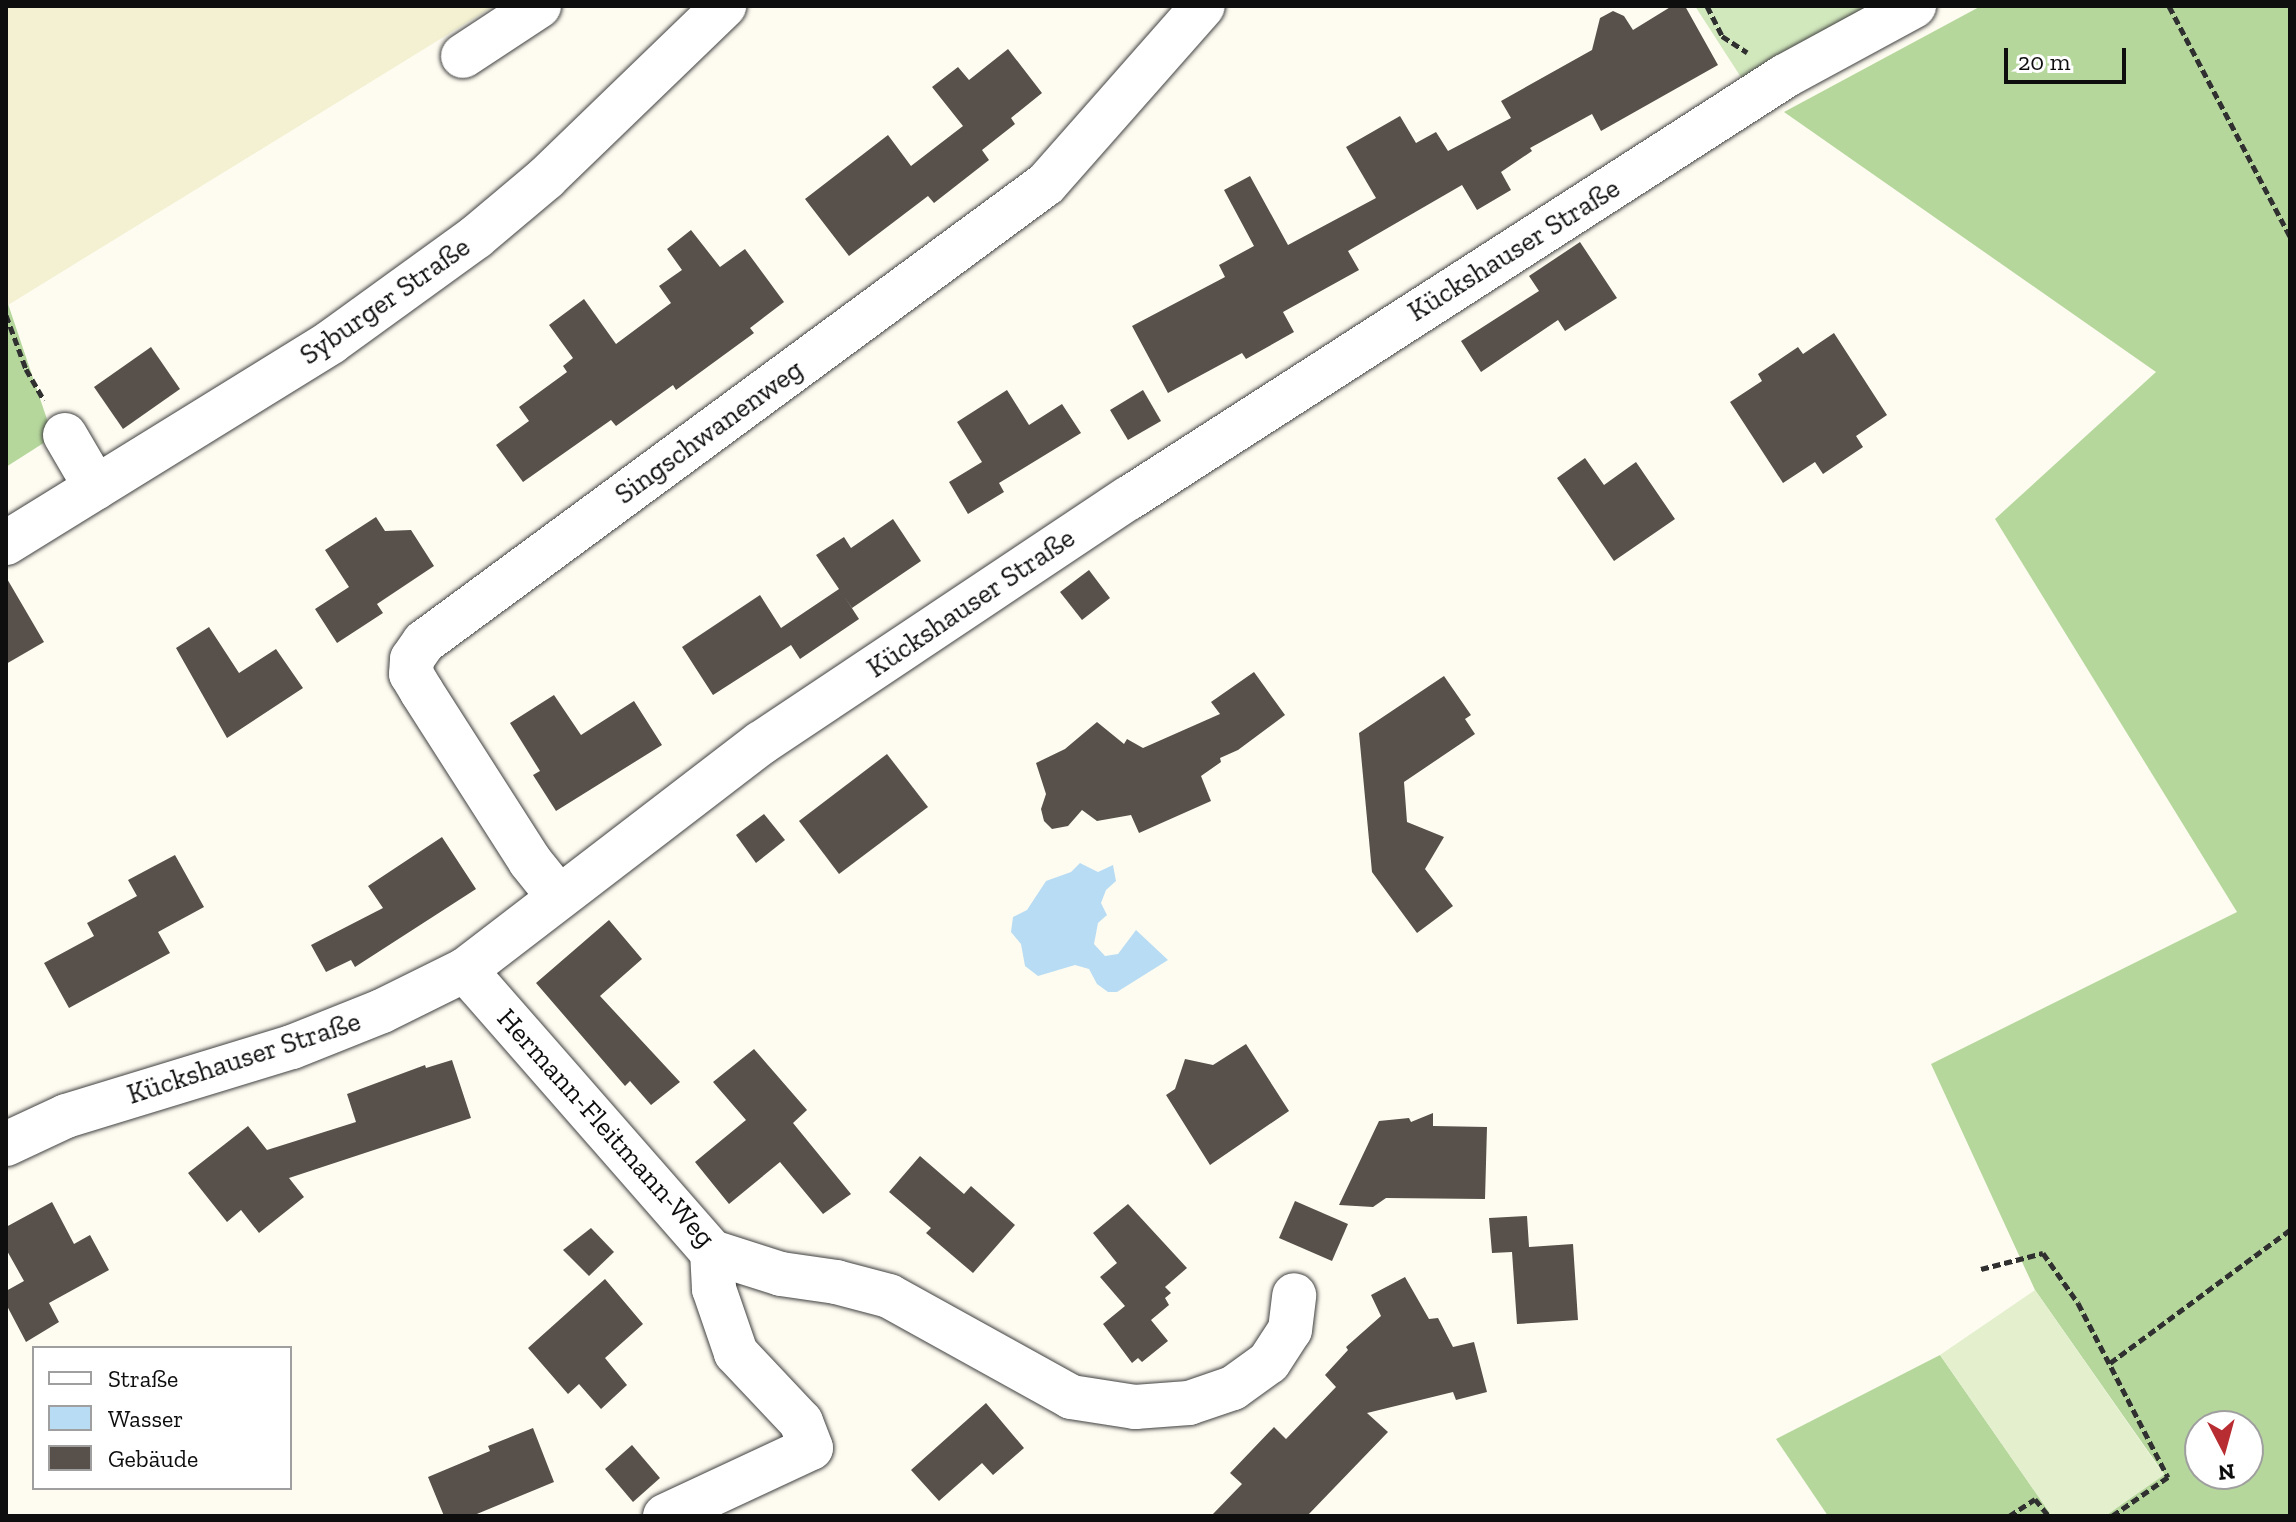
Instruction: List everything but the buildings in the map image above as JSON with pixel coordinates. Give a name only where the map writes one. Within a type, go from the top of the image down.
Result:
[{"type":"street","points":[[463,56],[539,6]]},
{"type":"street","name":"Syburger Straße","points":[[6,543],[331,342],[476,237],[546,178],[724,6]]},
{"type":"street","name":"Singschwanenweg","points":[[558,896],[530,861],[411,674],[412,659],[424,642],[1046,184],[1203,6]]},
{"type":"street","name":"Kückshauser Straße","points":[[6,1144],[66,1116],[292,1047],[382,1011],[465,970],[558,896],[787,725],[1300,386],[1785,76],[1914,6]]},
{"type":"street","points":[[65,435],[96,488]]},
{"type":"street","name":"Hermann-Fleitmann-Weg","points":[[465,970],[712,1252],[781,1274],[836,1282],[889,1296],[1071,1397],[1135,1407],[1189,1403],[1233,1388],[1269,1362],[1290,1330],[1294,1295]]},
{"type":"street","points":[[665,1516],[811,1448],[801,1422],[736,1353],[714,1289],[712,1252]]},
{"type":"path","points":[[1707,6],[1722,36],[1785,76]]},
{"type":"path","points":[[2169,6],[2290,236]]},
{"type":"path","points":[[6,315],[26,369],[65,435]]},
{"type":"path","points":[[2110,1363],[2290,1230]]},
{"type":"path","points":[[1981,1269],[2043,1253],[2078,1303],[2110,1363],[2168,1477],[2112,1516]]},
{"type":"path","points":[[2009,1516],[2035,1499],[2049,1516]]},
{"type":"shaded area","points":[[6,6],[494,6],[8,305]]},
{"type":"green space","points":[[1695,6],[1872,6],[1746,85]]},
{"type":"green space","points":[[1981,6],[2290,6],[2290,1516],[2105,1516],[2164,1474],[2035,1290],[1931,1064],[2237,912],[1995,519],[2156,372],[1784,112]]},
{"type":"green space","points":[[6,298],[53,437],[6,467]]},
{"type":"green space","points":[[2035,1290],[2164,1475],[2105,1516],[2052,1516],[1940,1355]]},
{"type":"green space","points":[[1940,1355],[2052,1516],[1828,1516],[1776,1439]]},
{"type":"water","points":[[1080,863],[1098,872],[1113,865],[1116,881],[1106,890],[1101,903],[1107,915],[1098,923],[1094,944],[1105,956],[1118,954],[1136,930],[1168,960],[1117,992],[1108,992],[1097,984],[1089,969],[1075,965],[1038,976],[1025,966],[1021,944],[1011,932],[1013,917],[1027,910],[1046,881],[1071,872]]}]
